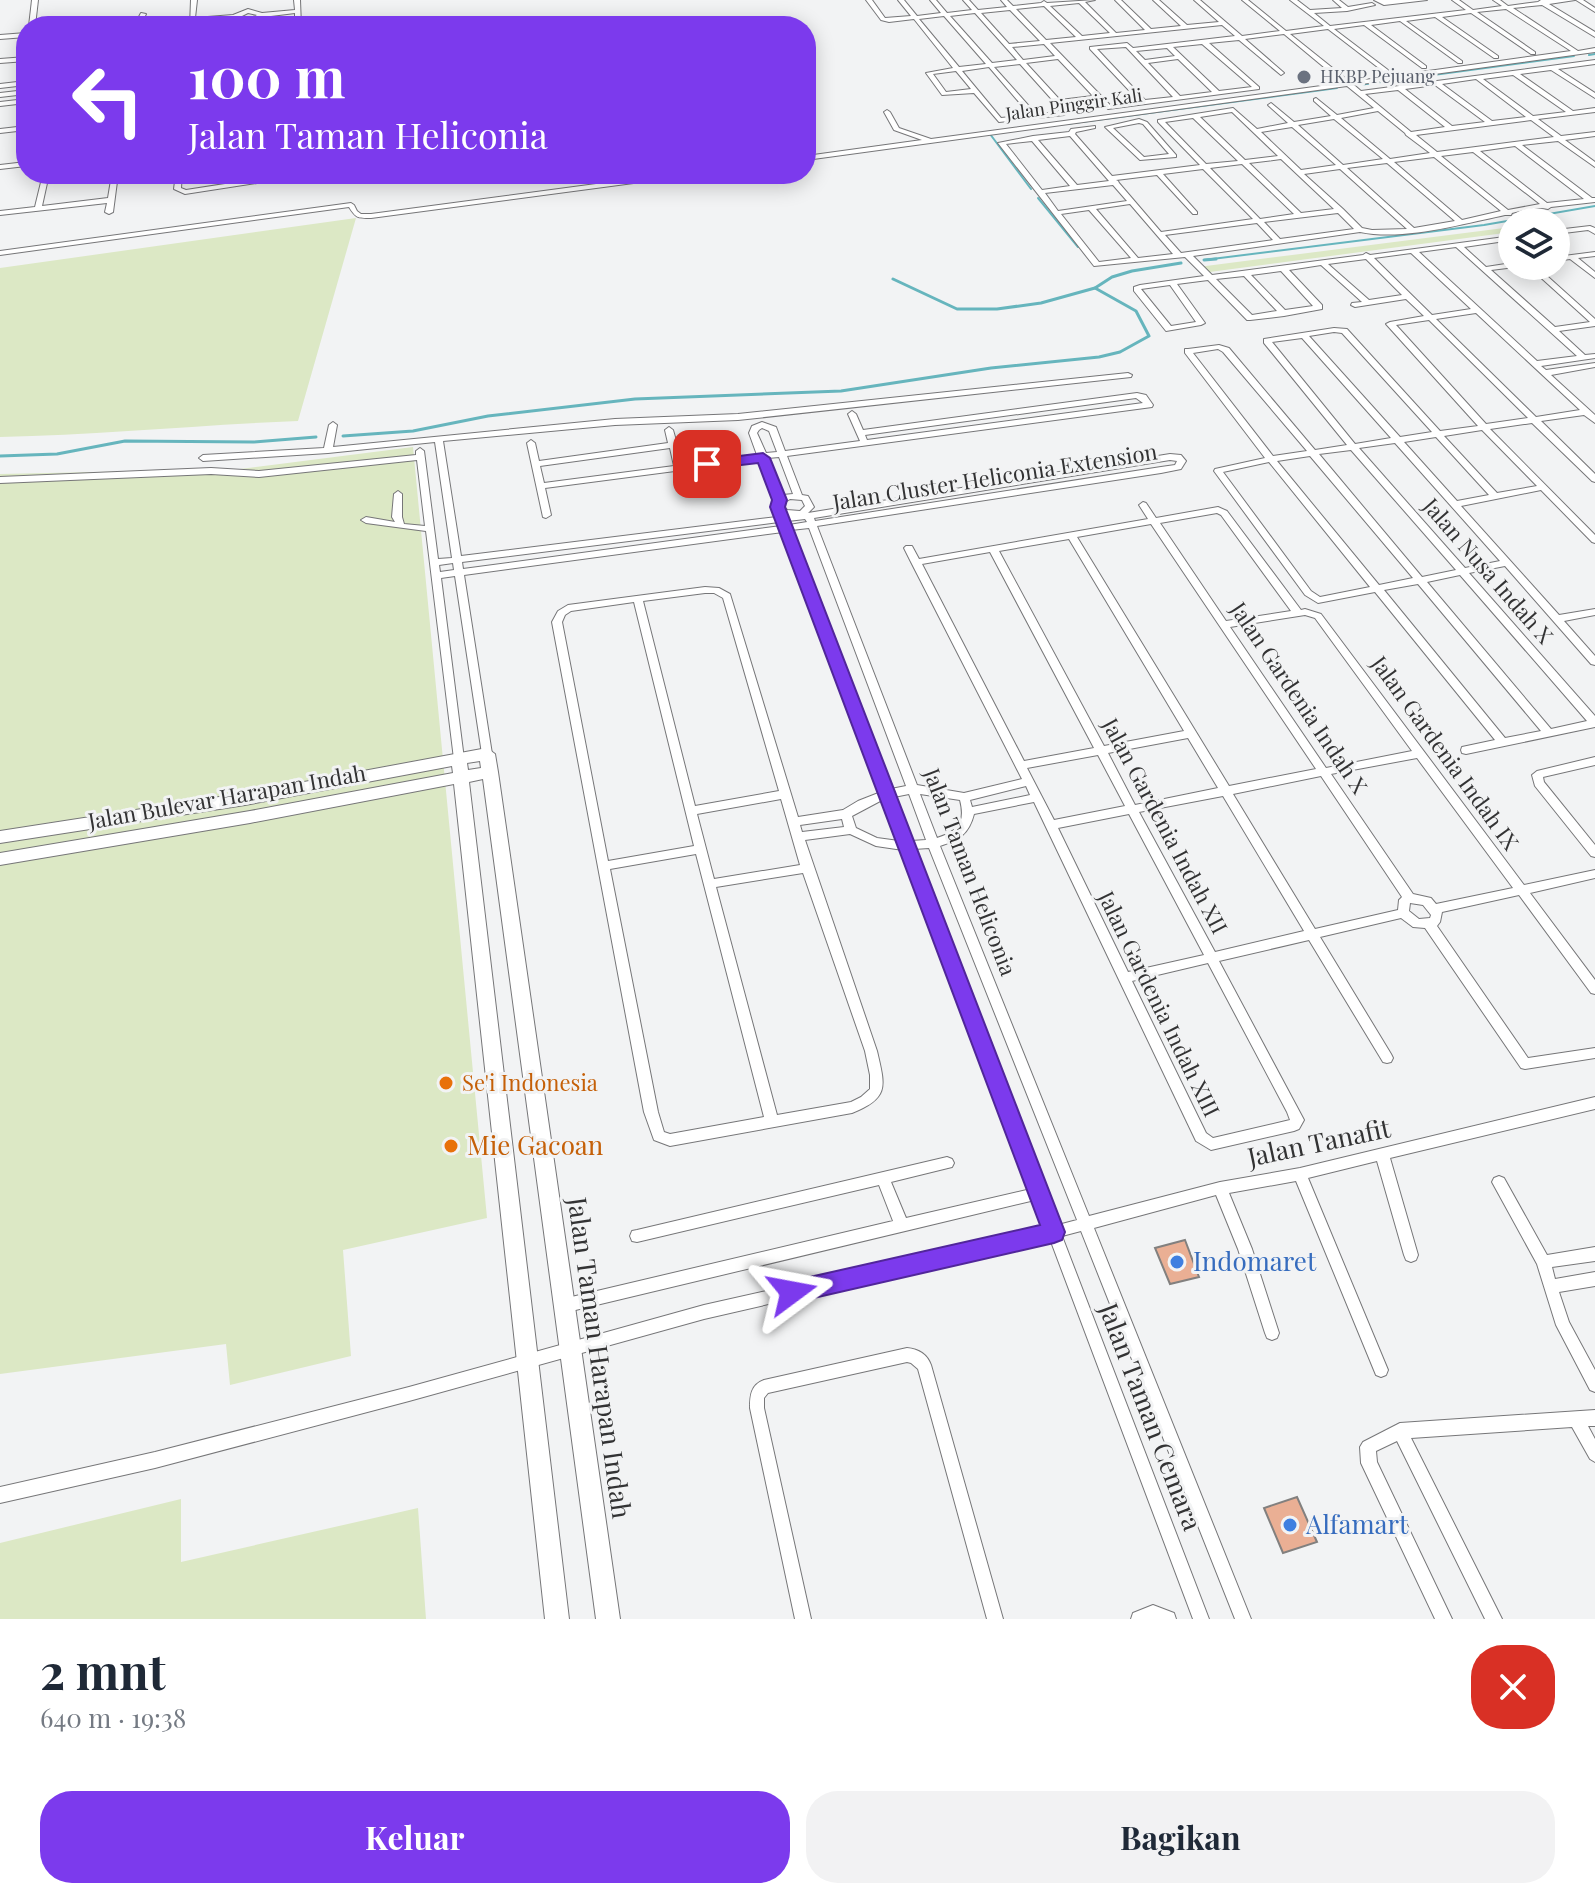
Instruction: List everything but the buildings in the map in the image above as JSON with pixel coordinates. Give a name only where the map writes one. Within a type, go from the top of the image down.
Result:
[{"type":"street","points":[[247,0],[248,11]]},
{"type":"street","points":[[297,0],[298,16]]},
{"type":"street","points":[[869,0],[883,19],[977,12],[1043,2],[1092,0]]},
{"type":"street","points":[[901,0],[1001,121],[1064,113],[1058,102],[966,0]]},
{"type":"street","points":[[933,0],[1035,117]]},
{"type":"street","points":[[1004,0],[1097,97],[1111,107],[1257,88],[1204,42]]},
{"type":"street","points":[[1118,0],[1150,31]]},
{"type":"street","points":[[1156,0],[1186,27]]},
{"type":"street","points":[[1197,0],[1281,73]]},
{"type":"street","points":[[1245,0],[1501,208]]},
{"type":"street","points":[[1293,0],[1386,71]]},
{"type":"street","points":[[1336,0],[1347,9]]},
{"type":"street","points":[[1309,12],[1424,0]]},
{"type":"street","points":[[1455,0],[1533,53]]},
{"type":"street","points":[[1496,0],[1594,63]]},
{"type":"street","points":[[1132,50],[1572,0]]},
{"type":"street","points":[[1579,0],[1595,10]]},
{"type":"street","points":[[1080,1],[1114,34]]},
{"type":"street","points":[[1043,2],[1080,38]]},
{"type":"street","points":[[1541,2],[1595,35]]},
{"type":"street","points":[[236,16],[248,11],[262,15],[298,11]]},
{"type":"street","points":[[1436,15],[1496,57]]},
{"type":"street","points":[[1400,19],[1460,62]]},
{"type":"street","points":[[1009,46],[1223,23]]},
{"type":"street","points":[[1365,23],[1424,67]]},
{"type":"street","points":[[0,37],[14,36],[4,61]]},
{"type":"street","points":[[1144,103],[1092,48],[1126,44],[1178,98]]},
{"type":"street","points":[[1167,45],[1217,93]]},
{"type":"street","points":[[1349,86],[1577,53],[1595,47]]},
{"type":"street","points":[[1349,86],[1386,71],[1533,53],[1577,53]]},
{"type":"street","points":[[974,91],[944,94],[929,74],[1058,57]]},
{"type":"street","points":[[1144,62],[1179,57]]},
{"type":"street","points":[[1349,86],[1400,88],[1594,63]]},
{"type":"street","points":[[1553,68],[1595,96]]},
{"type":"street","points":[[1515,73],[1572,113]]},
{"type":"street","points":[[1478,78],[1595,165]]},
{"type":"street","points":[[1437,83],[1490,123]]},
{"type":"street","name":"Jalan Pinggir Kali","points":[[816,157],[1349,86]]},
{"type":"street","points":[[1400,88],[1450,128]]},
{"type":"street","points":[[1058,102],[1097,97]]},
{"type":"street","points":[[1316,100],[1461,222]]},
{"type":"street","points":[[1271,105],[1411,228]]},
{"type":"street","points":[[1257,131],[1378,109]]},
{"type":"street","points":[[1278,241],[1160,121],[1233,110],[1360,230],[1368,233],[1498,216]]},
{"type":"street","points":[[1408,134],[1595,110]]},
{"type":"street","points":[[887,112],[896,129],[928,141]]},
{"type":"street","points":[[1194,115],[1299,215]]},
{"type":"street","points":[[1160,158],[1174,156],[1144,122],[1108,127],[1142,159],[1160,158],[1172,170]]},
{"type":"street","points":[[1072,134],[1073,130],[1093,127]]},
{"type":"street","points":[[1072,134],[1001,143],[1095,262],[1185,257],[1360,230]]},
{"type":"street","points":[[1072,134],[1159,234],[1244,314],[1253,318],[1318,308],[1319,305],[1282,267]]},
{"type":"street","points":[[1301,172],[1595,134]]},
{"type":"street","points":[[1033,138],[1075,187]]},
{"type":"street","points":[[1516,144],[1593,200]]},
{"type":"street","points":[[1474,149],[1548,207]]},
{"type":"street","points":[[1039,192],[1158,172],[1283,157]]},
{"type":"street","points":[[1158,172],[1195,213]]},
{"type":"street","points":[[38,209],[44,184]]},
{"type":"street","points":[[109,212],[113,184]]},
{"type":"street","points":[[178,184],[180,191],[239,184]]},
{"type":"street","points":[[355,213],[371,216],[611,184]]},
{"type":"street","points":[[0,213],[111,200]]},
{"type":"street","points":[[0,245],[338,200],[345,201],[346,206]]},
{"type":"street","points":[[1542,208],[1593,200]]},
{"type":"street","points":[[1056,213],[1131,202]]},
{"type":"street","points":[[0,253],[354,205],[355,210],[0,260]]},
{"type":"street","points":[[1091,208],[1136,260]]},
{"type":"street","points":[[1159,234],[1341,210]]},
{"type":"street","points":[[1570,230],[1590,228],[1595,232]]},
{"type":"street","points":[[1172,283],[1201,321],[1197,325],[1169,329],[1137,289],[1203,274],[1245,272],[1498,240]]},
{"type":"street","points":[[1458,245],[1594,367]]},
{"type":"street","points":[[1413,251],[1595,420]]},
{"type":"street","points":[[1572,257],[1595,254]]},
{"type":"street","points":[[1366,255],[1595,479]]},
{"type":"street","points":[[1572,257],[1595,276]]},
{"type":"street","points":[[1321,262],[1368,303]]},
{"type":"street","points":[[1485,269],[1498,267]]},
{"type":"street","points":[[1245,272],[1284,314]]},
{"type":"street","points":[[1547,280],[1595,324]]},
{"type":"street","points":[[1355,305],[1409,296]]},
{"type":"street","points":[[1476,311],[1390,324],[1482,425],[1595,540]]},
{"type":"street","points":[[1553,330],[1595,324]]},
{"type":"street","points":[[1304,335],[1334,330],[1347,334],[1495,496]]},
{"type":"street","points":[[1304,335],[1595,662]]},
{"type":"street","name":"Jalan Nusa Indah X","points":[[1304,335],[1267,341],[1352,446],[1595,723]]},
{"type":"street","points":[[1502,741],[1271,459],[1188,351],[1224,348],[1548,732]]},
{"type":"street","points":[[1536,364],[1595,356]]},
{"type":"street","points":[[1545,373],[1594,367]]},
{"type":"street","points":[[203,458],[419,442],[587,424],[738,417],[1128,375]]},
{"type":"street","points":[[541,486],[1149,405],[1142,396],[1134,396],[860,433]]},
{"type":"street","points":[[1507,563],[1418,579],[1324,601],[1316,599],[1308,593],[1218,474],[1221,468],[1312,452],[1586,412]]},
{"type":"street","points":[[852,414],[865,443]]},
{"type":"street","points":[[435,576],[783,514],[798,496],[773,429],[762,425],[753,430],[783,514],[906,846],[1054,1232]]},
{"type":"street","points":[[669,430],[679,467]]},
{"type":"street","points":[[328,450],[331,432]]},
{"type":"street","name":"Jalan Taman Harapan Indah","points":[[439,440],[488,763],[608,1619]]},
{"type":"street","points":[[419,442],[460,768],[557,1619]]},
{"type":"street","points":[[531,443],[546,515]]},
{"type":"street","points":[[537,464],[672,445]]},
{"type":"street","points":[[0,480],[211,471],[259,474],[420,457]]},
{"type":"street","name":"Jalan Cluster Heliconia Extension","points":[[1170,457],[1178,457],[1182,461],[1181,465],[1161,470],[809,517],[1170,457]]},
{"type":"street","points":[[771,477],[789,475]]},
{"type":"street","points":[[1455,504],[1543,487]]},
{"type":"street","points":[[398,494],[397,517],[401,526]]},
{"type":"street","name":"Jalan Taman Heliconia","points":[[798,496],[809,502],[809,517],[933,843],[1095,1248]]},
{"type":"street","name":"Jalan Gardenia Indah X","points":[[1143,505],[1409,898]]},
{"type":"street","points":[[916,562],[1222,511],[1298,613],[1226,624]]},
{"type":"street","points":[[433,563],[783,514],[809,517]]},
{"type":"street","points":[[366,520],[429,529]]},
{"type":"street","points":[[1071,535],[1387,1058]]},
{"type":"street","name":"Jalan Gardenia Indah XIII","points":[[909,548],[1051,825],[1203,1140],[1217,1143],[1297,1124]]},
{"type":"street","name":"Jalan Gardenia Indah XII","points":[[993,549],[1134,809],[1293,1110],[1297,1124]]},
{"type":"street","points":[[705,590],[716,590],[727,596],[785,794],[807,868],[871,1051],[876,1091],[866,1101],[852,1107],[682,1140],[662,1139],[651,1112],[603,866],[557,622],[561,613],[568,608],[705,590]]},
{"type":"street","points":[[638,600],[772,1121]]},
{"type":"street","points":[[1557,619],[1595,612]]},
{"type":"street","name":"Jalan Gardenia Indah IX","points":[[1298,613],[1313,613],[1321,619],[1595,989]]},
{"type":"street","points":[[1466,750],[1595,723]]},
{"type":"street","points":[[1020,766],[1190,734]]},
{"type":"street","points":[[1051,825],[1421,753]]},
{"type":"street","points":[[1595,761],[1538,773],[1539,783],[1595,853]]},
{"type":"street","points":[[460,768],[488,763]]},
{"type":"street","name":"Jalan Bulevar Harapan Indah","points":[[0,837],[460,768]]},
{"type":"street","name":"Jalan Bulevar Harapan Indah","points":[[0,859],[250,817],[460,768]]},
{"type":"street","points":[[794,822],[846,814],[886,792],[914,789],[964,797],[1028,782]]},
{"type":"street","points":[[690,811],[785,794]]},
{"type":"street","points":[[799,837],[851,830],[881,843],[906,846],[933,843],[965,828],[971,811],[964,797]]},
{"type":"street","points":[[971,811],[1036,798]]},
{"type":"street","points":[[846,814],[851,830]]},
{"type":"street","points":[[603,866],[700,849]]},
{"type":"street","points":[[709,884],[807,868]]},
{"type":"street","points":[[1436,909],[1595,874]]},
{"type":"street","points":[[1409,898],[1427,901],[1436,909],[1437,919],[1429,924],[1411,922],[1403,913],[1402,904],[1409,898]]},
{"type":"street","points":[[1125,978],[1403,913]]},
{"type":"street","points":[[1429,924],[1523,1062],[1534,1065],[1595,1053]]},
{"type":"street","name":"Jalan Tanafit","points":[[0,1495],[230,1441],[704,1312],[1054,1232],[1220,1188],[1300,1174],[1595,1103]]},
{"type":"street","points":[[1382,1155],[1411,1255]]},
{"type":"street","points":[[637,1236],[947,1163]]},
{"type":"street","points":[[1300,1174],[1381,1370]]},
{"type":"street","points":[[883,1178],[901,1224]]},
{"type":"street","points":[[1499,1182],[1543,1262],[1563,1325],[1595,1385]]},
{"type":"street","points":[[1220,1188],[1245,1249],[1272,1333]]},
{"type":"street","points":[[563,1306],[1039,1193]]},
{"type":"street","name":"Jalan Taman Cemara","points":[[1054,1232],[1201,1619]]},
{"type":"street","name":"Jalan Taman Cemara","points":[[1095,1248],[1243,1619]]},
{"type":"street","points":[[1543,1262],[1595,1254]]},
{"type":"street","points":[[1552,1286],[1595,1279]]},
{"type":"street","points":[[803,1619],[757,1408],[757,1395],[764,1387],[907,1355],[915,1356],[924,1365],[995,1619]]},
{"type":"street","points":[[1444,1619],[1369,1463],[1368,1447],[1400,1431],[1595,1418]]},
{"type":"street","points":[[1577,1421],[1595,1454]]},
{"type":"street","points":[[1400,1431],[1494,1619]]},
{"type":"street","points":[[1139,1619],[1153,1613],[1168,1619]]},
{"type":"green space","points":[[356,218],[298,421],[0,437],[0,268]]},
{"type":"green space","points":[[1498,229],[1498,234],[1202,273],[1198,267]]},
{"type":"green space","points":[[413,447],[487,1218],[343,1250],[351,1356],[230,1385],[226,1344],[0,1374],[0,474],[240,469]]},
{"type":"green space","points":[[181,1499],[181,1562],[418,1508],[426,1619],[0,1619],[0,1543]]},
{"type":"waterway","points":[[1589,55],[1595,54]]},
{"type":"waterway","points":[[1359,85],[1574,56]]},
{"type":"waterway","points":[[1066,124],[1337,88]]},
{"type":"waterway","points":[[990,134],[1031,189]]},
{"type":"waterway","points":[[1038,198],[1078,247]]},
{"type":"waterway","points":[[1216,259],[1204,260],[1484,225],[1595,206]]},
{"type":"waterway","points":[[1095,288],[1112,277],[1132,271],[1181,263]]},
{"type":"waterway","points":[[893,279],[957,309],[997,309],[1041,303],[1095,288]]},
{"type":"waterway","points":[[343,436],[413,431],[488,416],[635,399],[841,391],[991,368],[1099,357],[1120,352],[1149,336],[1136,311],[1095,288]]},
{"type":"waterway","points":[[0,456],[57,454],[125,441],[254,442],[316,437]]},
{"type":"place","name":"HKBP Pejuang","points":[[1304,77]]},
{"type":"place","name":"Se'i Indonesia","points":[[446,1083]]},
{"type":"place","name":"Mie Gacoan","points":[[451,1146]]},
{"type":"place","name":"Indomaret","points":[[1177,1262]]},
{"type":"place","name":"Alfamart","points":[[1290,1525]]},
{"type":"route","points":[[707,464],[763,458],[780,500],[777,507],[788,528],[1054,1232],[792,1292]]}]
